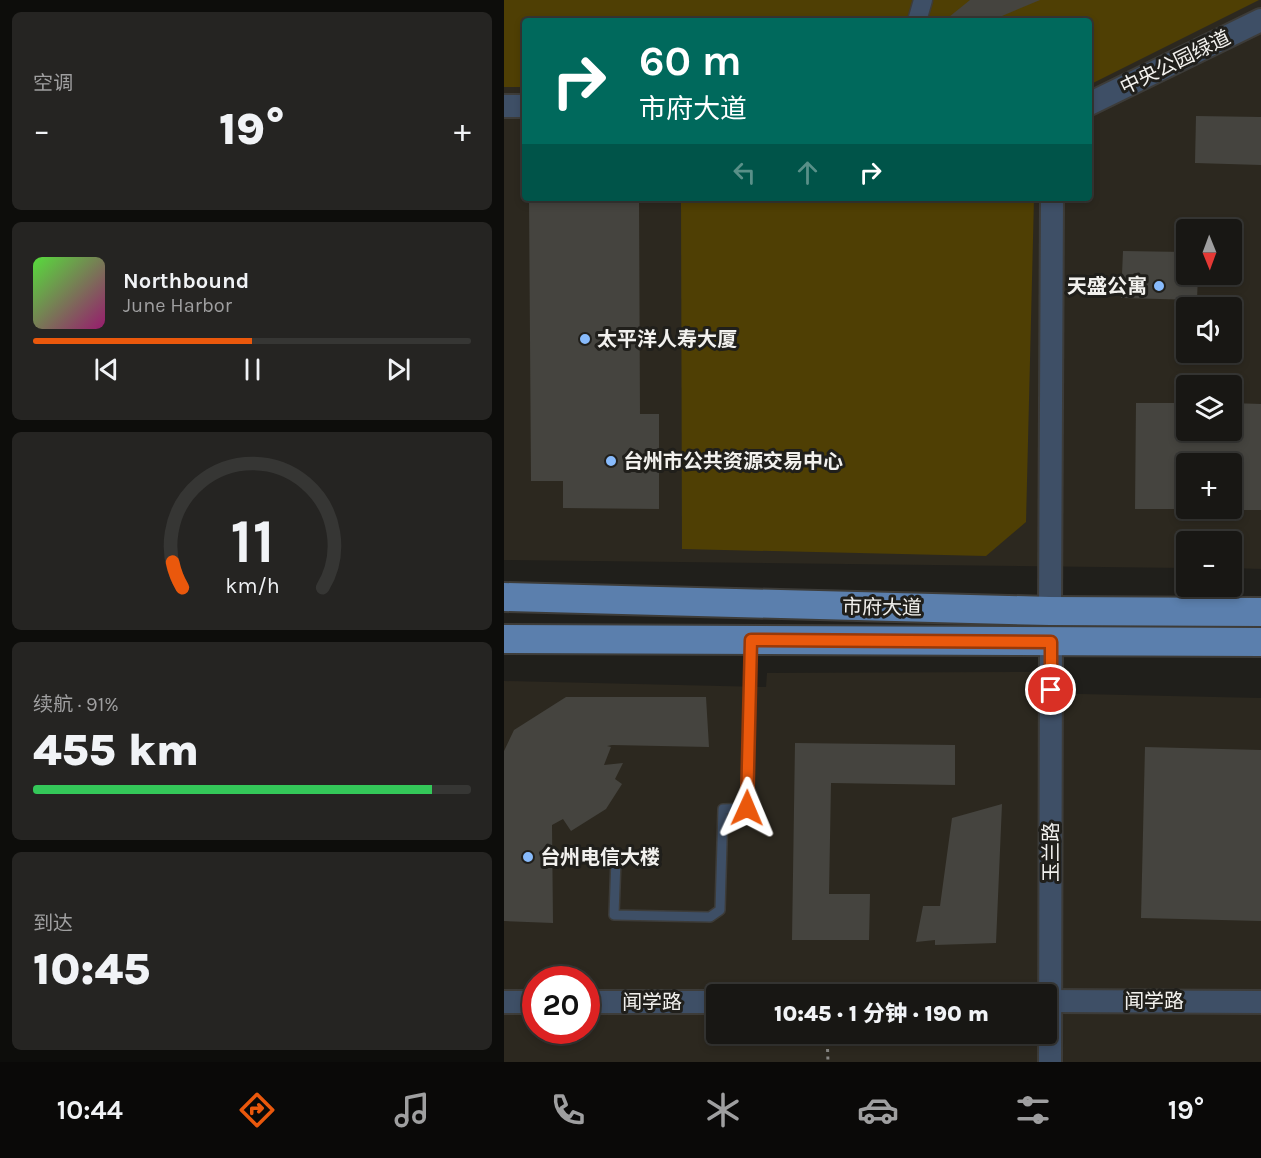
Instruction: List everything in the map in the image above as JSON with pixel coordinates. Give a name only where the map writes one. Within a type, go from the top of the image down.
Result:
[{"type":"main road","name":"市府大道","points":[[504,597],[1050,612],[1261,612]]},
{"type":"main road","name":"市府大道","points":[[504,639],[1261,642]]},
{"type":"street","points":[[918,18],[923,0]]},
{"type":"street","name":"中央公园绿道","points":[[1092,103],[1261,20]]},
{"type":"street","points":[[504,106],[522,106]]},
{"type":"street","points":[[1050,612],[1052,201]]},
{"type":"street","name":"玉兰路","points":[[1049,984],[1051,642]]},
{"type":"street","name":"闻学路","points":[[1057,1001],[1261,1002]]},
{"type":"street","points":[[504,1002],[522,1002]]},
{"type":"street","name":"闻学路","points":[[600,1002],[706,1002]]},
{"type":"street","name":"玉兰路","points":[[1050,1044],[1050,1062]]},
{"type":"lane","points":[[616,859],[614,915],[710,917],[720,910],[723,809],[747,808],[751,640]]},
{"type":"path","points":[[827,1044],[828,1062]]},
{"type":"shaded area","points":[[504,0],[1261,0],[1261,569],[1242,568],[1242,531],[1176,531],[1176,568],[504,560]]},
{"type":"shaded area","points":[[504,0],[1259,0],[1092,84],[1092,18],[522,18],[522,87],[504,87]]},
{"type":"shaded area","points":[[681,201],[1034,201],[1026,522],[986,556],[682,549]]},
{"type":"shaded area","points":[[1036,672],[1036,693],[1261,698],[1261,1062],[504,1062],[504,681],[766,687],[767,673]]},
{"type":"building","points":[[970,0],[1040,0],[997,18],[948,18]]},
{"type":"building","points":[[1196,116],[1261,117],[1261,165],[1195,163]]},
{"type":"building","name":"太平洋人寿大厦","points":[[529,201],[639,201],[640,414],[659,414],[659,509],[563,508],[563,481],[531,481]]},
{"type":"building","name":"天盛公寓","points":[[1123,251],[1176,252],[1176,285],[1198,285],[1197,297],[1176,297],[1176,299],[1121,298]]},
{"type":"building","points":[[1136,403],[1176,403],[1176,441],[1242,441],[1242,403],[1261,404],[1261,510],[1242,510],[1242,453],[1176,453],[1176,509],[1135,509]]},
{"type":"building","name":"台州电信大楼","points":[[566,697],[706,697],[709,747],[607,746],[611,747],[604,765],[623,763],[615,779],[622,784],[606,809],[571,831],[563,819],[552,825],[553,923],[504,921],[504,751],[514,730]]},
{"type":"building","points":[[795,743],[955,745],[955,785],[831,783],[829,894],[870,894],[869,940],[792,940]]},
{"type":"building","points":[[1145,747],[1261,750],[1261,921],[1141,918]]},
{"type":"building","points":[[1002,804],[996,943],[935,945],[935,940],[916,942],[923,906],[940,906],[952,818]]},
{"type":"place","name":"天盛公寓","points":[[1159,286]]},
{"type":"place","name":"太平洋人寿大厦","points":[[585,339]]},
{"type":"place","name":"台州市公共资源交易中心","points":[[611,461]]},
{"type":"place","name":"台州电信大楼","points":[[528,857]]},
{"type":"route","points":[[747,808],[751,640],[1051,642],[1051,690]]}]
